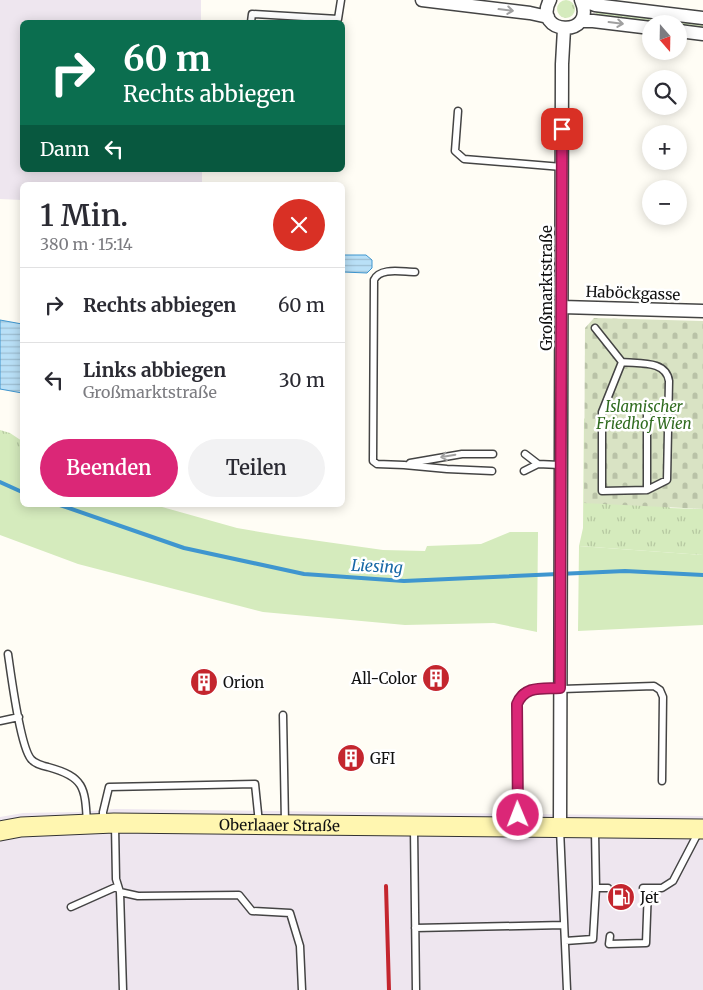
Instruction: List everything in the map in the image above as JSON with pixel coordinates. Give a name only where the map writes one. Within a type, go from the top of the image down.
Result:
[{"type":"main road","name":"Oberlaaer Straße","points":[[0,831],[21,827],[101,824],[701,829]]},
{"type":"street","points":[[422,0],[530,13],[548,18],[554,25],[564,29],[574,27],[581,21],[584,11],[582,0]]},
{"type":"street","points":[[548,18],[547,7],[550,0]]},
{"type":"street","points":[[582,0],[595,5],[703,18]]},
{"type":"street","points":[[581,21],[642,27]]},
{"type":"street","name":"Großmarktstraße","points":[[560,688],[562,64],[564,29]]},
{"type":"street","points":[[688,32],[703,34]]},
{"type":"street","name":"Haböckgasse","points":[[562,307],[703,311]]},
{"type":"street","points":[[560,688],[560,828]]},
{"type":"lane","points":[[251,20],[252,14],[338,19],[341,0]]},
{"type":"lane","points":[[458,111],[455,151],[464,159],[562,167]]},
{"type":"lane","points":[[415,272],[384,272],[376,276],[374,280],[372,458],[376,464],[492,471]]},
{"type":"lane","points":[[595,328],[622,362],[660,366],[667,372],[669,377],[667,480],[647,490],[602,491],[602,412],[622,362]]},
{"type":"lane","points":[[647,415],[647,490]]},
{"type":"lane","points":[[404,465],[462,454],[492,454]]},
{"type":"lane","points":[[525,454],[538,464]]},
{"type":"lane","points":[[524,472],[538,464],[560,465]]},
{"type":"lane","points":[[8,654],[25,745],[31,760],[45,767],[64,772],[79,782],[101,824],[119,889],[123,990]]},
{"type":"lane","points":[[518,827],[517,704],[520,697],[528,690],[654,686],[660,690],[663,697],[662,781]]},
{"type":"lane","points":[[284,715],[286,825]]},
{"type":"lane","points":[[0,721],[19,717]]},
{"type":"lane","points":[[101,824],[109,787],[255,784],[259,824]]},
{"type":"lane","points":[[414,826],[416,990]]},
{"type":"lane","points":[[560,828],[567,990]]},
{"type":"lane","points":[[565,941],[593,939],[596,888],[595,828]]},
{"type":"lane","points":[[610,936],[609,944],[646,943],[646,888],[662,888],[673,881],[701,829]]},
{"type":"lane","points":[[596,888],[608,888]]},
{"type":"lane","points":[[71,907],[119,889],[138,896],[239,895],[252,911],[290,913],[300,946],[302,990]]},
{"type":"lane","points":[[415,928],[564,925]]},
{"type":"shaded area","points":[[0,0],[201,0],[201,20],[20,20],[20,172],[202,172],[202,182],[20,182],[20,200],[0,199]]},
{"type":"shaded area","points":[[115,809],[703,816],[703,990],[0,990],[0,817],[23,813]]},
{"type":"green space","points":[[562,0],[570,0],[575,5],[573,16],[562,18],[557,13],[557,5]]},
{"type":"green space","points":[[597,9],[650,15],[642,15],[642,22],[595,16]]},
{"type":"green space","points":[[688,19],[703,21],[703,29],[688,27]]},
{"type":"green space","name":"Islamischer Friedhof Wien","points":[[594,318],[703,321],[703,509],[584,503],[585,328]]},
{"type":"green space","points":[[584,418],[670,508],[703,509],[703,555],[579,546],[583,528]]},
{"type":"green space","points":[[0,430],[10,433],[20,440],[20,482],[0,472]]},
{"type":"green space","points":[[0,449],[20,456],[20,507],[162,507],[237,528],[383,550],[425,551],[427,546],[481,544],[510,532],[538,532],[537,632],[494,623],[405,625],[263,612],[78,564],[0,535]]},
{"type":"green space","points":[[579,546],[703,555],[703,625],[578,631]]},
{"type":"water","points":[[345,255],[366,255],[372,260],[372,268],[367,273],[345,272]]},
{"type":"water","points":[[0,320],[20,324],[20,393],[0,389]]},
{"type":"waterway","name":"Liesing","points":[[0,482],[20,491]]},
{"type":"waterway","name":"Liesing","points":[[66,507],[184,548],[304,574],[404,581],[625,571],[703,575]]},
{"type":"railway","points":[[386,886],[389,990]]},
{"type":"place","name":"All-Color","points":[[436,678]]},
{"type":"place","name":"Orion","points":[[204,682]]},
{"type":"place","name":"GFI","points":[[351,758]]},
{"type":"place","name":"Jet","points":[[621,897]]},
{"type":"route","points":[[518,815],[517,704],[520,697],[528,690],[560,688],[562,129]]}]
